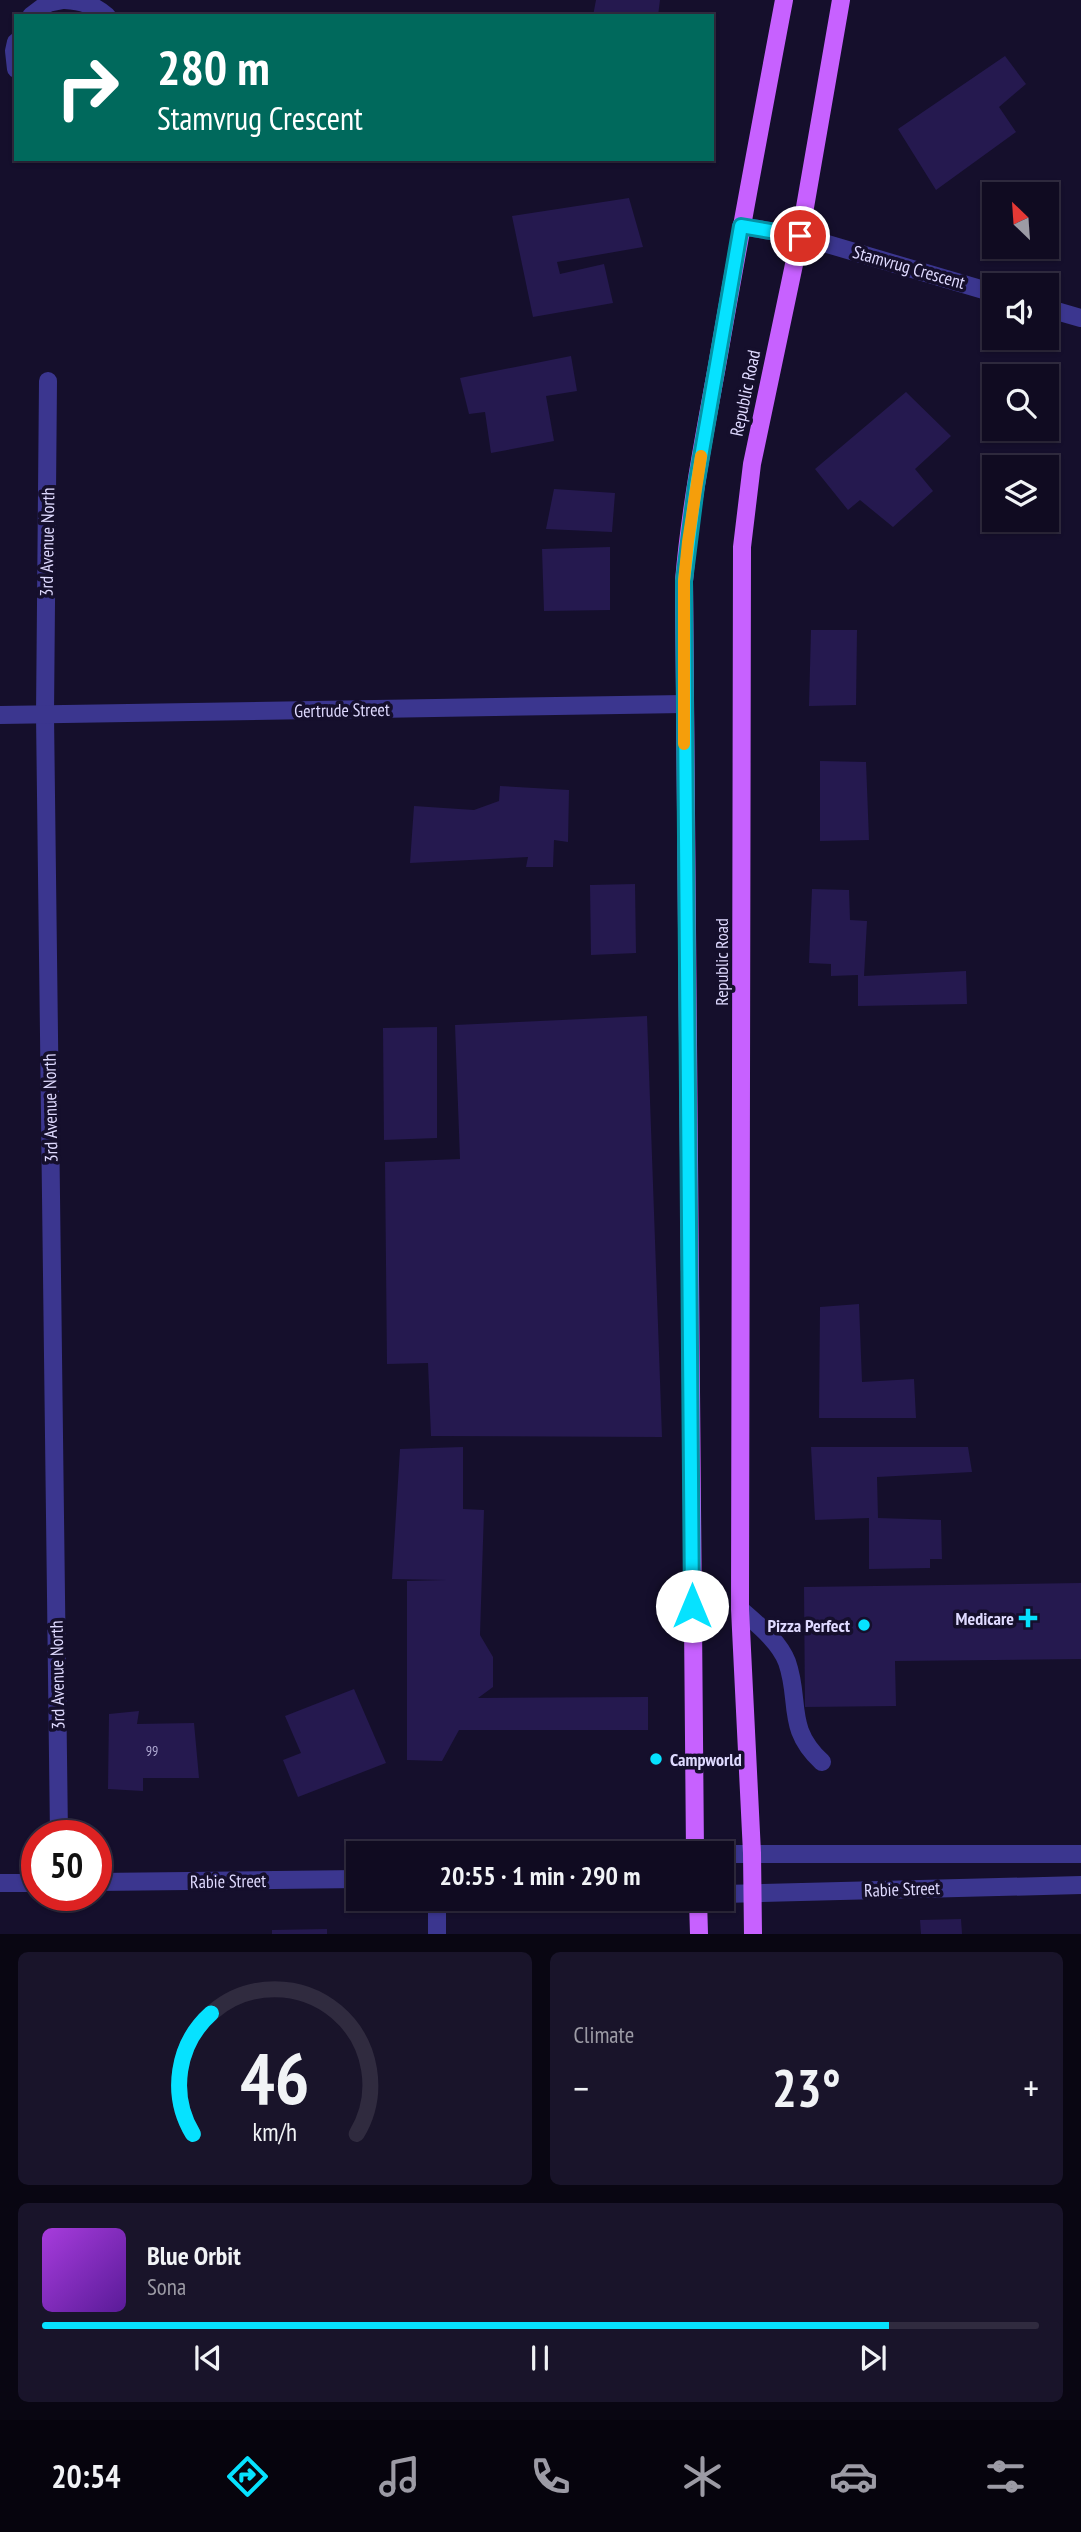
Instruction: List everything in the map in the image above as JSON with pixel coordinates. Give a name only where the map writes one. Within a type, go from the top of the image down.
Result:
[{"type":"main road","name":"Republic Road","points":[[695,1841],[684,581],[688,542],[741,226],[784,0]]},
{"type":"main road","name":"Republic Road","points":[[753,1934],[752,1853],[740,1609],[743,547],[752,464],[800,236],[841,0]]},
{"type":"main road","points":[[698,1911],[699,1934]]},
{"type":"street","points":[[34,14],[48,3],[72,0],[94,6],[104,14]]},
{"type":"street","name":"Stamvrug Crescent","points":[[741,226],[800,236],[982,289]]},
{"type":"street","points":[[1059,312],[1081,318]]},
{"type":"street","name":"3rd Avenue North","points":[[48,381],[45,715],[59,1820]]},
{"type":"street","name":"Gertrude Street","points":[[0,715],[684,704]]},
{"type":"street","points":[[740,1609],[774,1642],[786,1659],[792,1681],[797,1726],[807,1748],[822,1762]]},
{"type":"street","name":"Rabie Street","points":[[734,1854],[1081,1854]]},
{"type":"street","name":"Rabie Street","points":[[112,1882],[346,1879]]},
{"type":"street","points":[[0,1883],[21,1883]]},
{"type":"street","name":"Rabie Street","points":[[734,1894],[1081,1885]]},
{"type":"street","points":[[436,1911],[437,1934]]},
{"type":"building","points":[[596,0],[660,0],[658,14],[593,14]]},
{"type":"building","points":[[1005,56],[1026,84],[999,107],[1016,132],[936,190],[898,129]]},
{"type":"building","points":[[629,198],[643,247],[557,262],[560,274],[604,264],[613,303],[533,317],[512,216]]},
{"type":"building","points":[[571,356],[577,391],[546,396],[554,441],[491,453],[485,412],[469,414],[460,378]]},
{"type":"building","points":[[906,392],[951,436],[915,469],[933,491],[893,527],[860,500],[848,510],[815,469]]},
{"type":"building","points":[[554,489],[615,493],[612,532],[546,529]]},
{"type":"building","points":[[610,547],[610,610],[544,611],[542,549]]},
{"type":"building","points":[[811,630],[857,630],[856,705],[809,706]]},
{"type":"building","points":[[820,761],[866,762],[869,840],[820,841]]},
{"type":"building","points":[[500,786],[569,790],[568,842],[554,840],[553,867],[526,867],[528,857],[410,863],[414,806],[474,810],[499,801]]},
{"type":"building","points":[[635,884],[636,953],[591,955],[590,885]]},
{"type":"building","points":[[812,889],[849,890],[850,920],[867,921],[864,976],[966,971],[967,1004],[858,1006],[858,975],[831,976],[831,964],[809,963]]},
{"type":"building","points":[[647,1016],[662,1437],[431,1436],[428,1363],[387,1364],[385,1162],[460,1159],[455,1025]]},
{"type":"building","points":[[437,1027],[437,1138],[384,1140],[383,1028]]},
{"type":"building","points":[[859,1304],[862,1382],[914,1379],[916,1418],[819,1418],[820,1307]]},
{"type":"building","points":[[463,1447],[463,1509],[484,1510],[480,1635],[493,1657],[493,1687],[478,1698],[648,1697],[648,1730],[459,1730],[442,1761],[407,1760],[407,1581],[446,1580],[392,1579],[400,1449]]},
{"type":"building","points":[[811,1447],[968,1447],[972,1472],[877,1477],[878,1518],[941,1520],[942,1559],[930,1559],[930,1568],[869,1569],[869,1518],[815,1520]]},
{"type":"building","points":[[1081,1583],[1081,1659],[895,1661],[896,1706],[805,1707],[804,1587]]},
{"type":"building","points":[[354,1689],[386,1763],[298,1797],[283,1760],[301,1753],[285,1716]]},
{"type":"building","points":[[139,1711],[137,1724],[194,1723],[199,1778],[143,1778],[143,1791],[108,1789],[109,1714]]},
{"type":"building","points":[[961,1919],[962,1934],[921,1934],[920,1920]]},
{"type":"building","points":[[327,1929],[327,1934],[272,1934],[272,1930]]},
{"type":"slow traffic","points":[[684,744],[684,581],[701,456]]},
{"type":"place","name":"Medicare","points":[[1028,1618]]},
{"type":"place","name":"Pizza Perfect","points":[[864,1625]]},
{"type":"place","name":"Campworld","points":[[656,1759]]},
{"type":"route","points":[[692,1606],[684,581],[696,486],[741,226],[800,236]]}]
